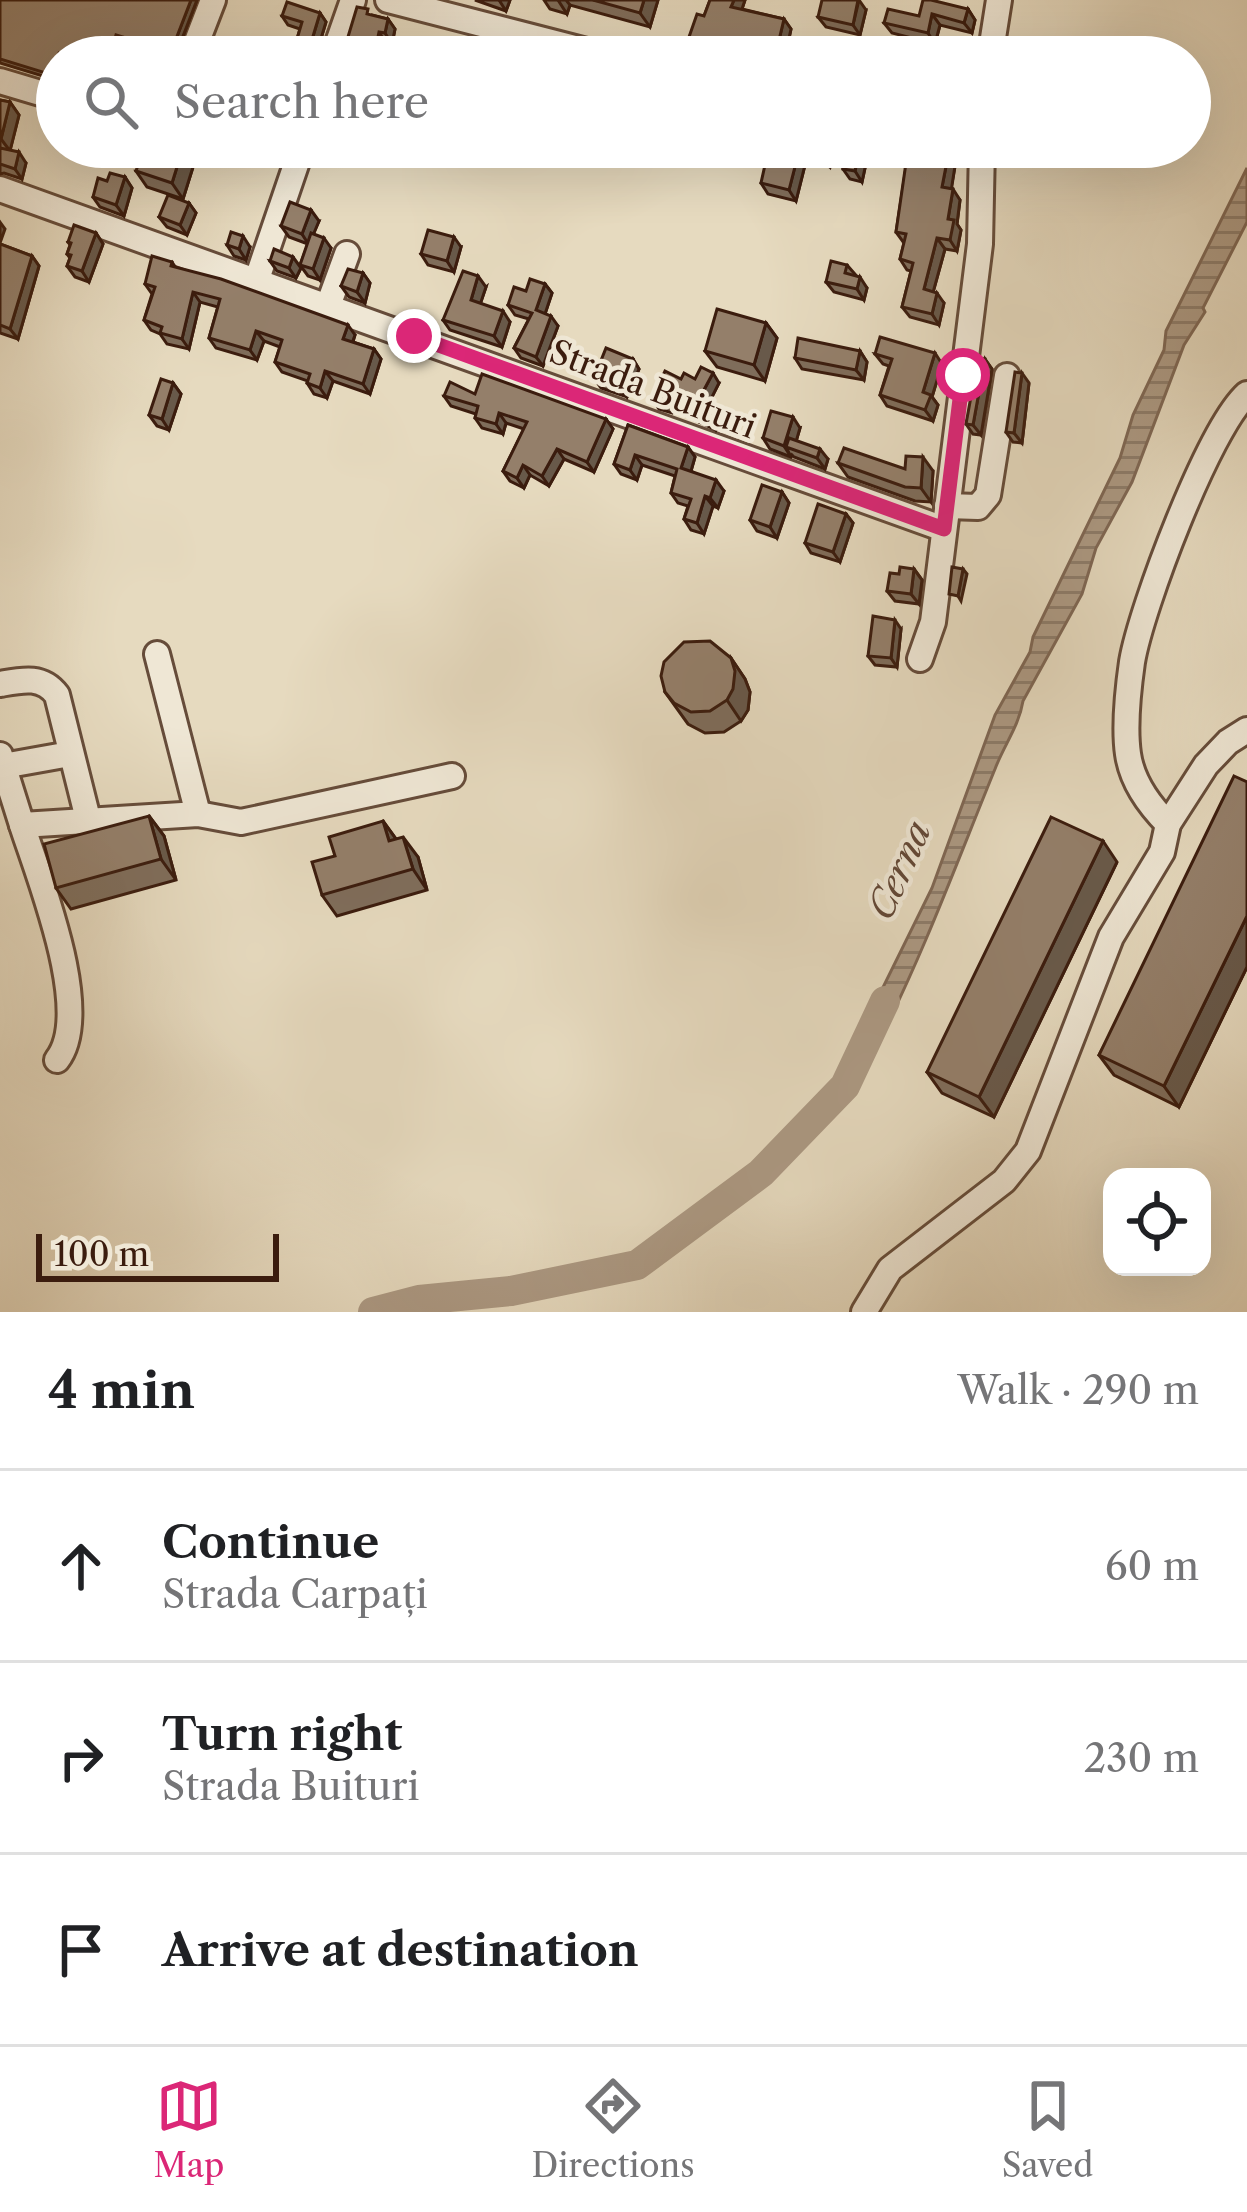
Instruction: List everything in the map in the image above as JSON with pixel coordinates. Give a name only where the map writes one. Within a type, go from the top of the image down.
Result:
[{"type":"street","points":[[199,36],[213,0]]},
{"type":"street","points":[[340,36],[353,0]]},
{"type":"street","points":[[388,0],[528,36]]},
{"type":"street","points":[[993,36],[998,0]]},
{"type":"street","points":[[0,81],[36,92]]},
{"type":"street","points":[[256,282],[295,168]]},
{"type":"street","points":[[920,658],[932,622],[980,244],[978,168]]},
{"type":"street","name":"Strada Buituri","points":[[0,189],[256,282],[945,518]]},
{"type":"street","points":[[328,306],[347,254]]},
{"type":"street","points":[[945,518],[978,507],[988,495],[1007,376]]},
{"type":"street","points":[[1168,824],[1145,800],[1128,757],[1132,662],[1194,484],[1232,407],[1247,394]]},
{"type":"street","points":[[157,655],[198,814]]},
{"type":"street","points":[[0,684],[28,680],[50,686],[56,695],[88,819]]},
{"type":"street","points":[[864,1312],[890,1269],[1004,1181],[1028,1151],[1111,937],[1162,852],[1168,824],[1206,765],[1247,730]]},
{"type":"street","points":[[57,1060],[67,1047],[70,1017],[57,935],[2,761],[70,754]]},
{"type":"street","points":[[22,825],[198,814],[241,822],[452,776]]},
{"type":"shaded area","points":[[1247,168],[1247,222],[1205,312],[1184,345],[1132,482],[1096,548],[1082,594],[1023,701],[925,943],[877,1045],[860,1034],[932,888],[995,715],[1030,652],[1120,458],[1133,415],[1164,350],[1166,331]]},
{"type":"building","points":[[0,0],[191,0],[177,36],[36,36],[36,70],[0,59]]},
{"type":"building","points":[[593,0],[644,0],[640,13]]},
{"type":"building","points":[[710,0],[734,0],[731,7],[784,19],[780,36],[689,36],[697,14],[704,16]]},
{"type":"building","points":[[822,0],[858,0],[853,25],[818,17]]},
{"type":"building","points":[[923,0],[968,9],[964,23],[932,14],[928,33],[884,23],[888,9],[919,16]]},
{"type":"building","points":[[287,2],[320,13],[313,36],[298,36],[302,22],[282,16]]},
{"type":"building","points":[[357,7],[388,19],[385,33],[378,36],[348,36]]},
{"type":"building","points":[[0,100],[10,102],[1,139],[0,139]]},
{"type":"building","points":[[0,148],[19,152],[15,169],[0,164]]},
{"type":"building","points":[[137,168],[177,168],[172,183]]},
{"type":"building","points":[[764,168],[795,168],[789,190],[761,183]]},
{"type":"building","points":[[905,168],[946,168],[942,187],[953,189],[948,219],[954,220],[950,240],[937,238],[924,289],[937,293],[932,314],[902,307],[913,263],[900,259],[906,234],[896,232]]},
{"type":"building","points":[[110,173],[125,177],[116,205],[93,197],[98,178],[107,181]]},
{"type":"building","points":[[168,195],[189,203],[180,225],[159,217]]},
{"type":"building","points":[[290,202],[311,210],[302,234],[281,226]]},
{"type":"building","points":[[74,225],[96,233],[82,271],[67,266]]},
{"type":"building","points":[[428,230],[454,237],[447,261],[421,254]]},
{"type":"building","points":[[231,232],[243,236],[239,249],[227,245]]},
{"type":"building","points":[[311,233],[324,238],[313,269],[300,265]]},
{"type":"building","points":[[0,244],[32,256],[10,329],[0,325]]},
{"type":"building","points":[[274,249],[293,257],[289,268],[270,261]]},
{"type":"building","points":[[152,256],[348,325],[343,339],[374,349],[363,384],[325,371],[320,388],[307,383],[310,374],[275,362],[282,340],[256,331],[250,350],[209,338],[220,299],[193,292],[182,339],[160,333],[162,327],[144,320],[155,287],[145,284]]},
{"type":"building","points":[[831,261],[847,265],[845,273],[860,277],[857,289],[826,282]]},
{"type":"building","points":[[348,269],[363,273],[357,292],[341,286]]},
{"type":"building","points":[[463,271],[478,276],[471,300],[503,311],[494,336],[443,320]]},
{"type":"building","points":[[530,279],[545,284],[536,310],[551,316],[536,357],[514,348],[532,313],[508,305],[514,287],[526,291]]},
{"type":"building","points":[[717,309],[766,323],[754,365],[705,351]]},
{"type":"building","points":[[880,337],[935,353],[923,392],[931,395],[925,410],[880,395],[892,359],[875,354]]},
{"type":"building","points":[[798,338],[860,351],[856,370],[795,358]]},
{"type":"building","points":[[606,348],[633,359],[620,388],[594,378]]},
{"type":"building","points":[[978,358],[985,359],[973,425],[966,424]]},
{"type":"building","points":[[701,367],[713,373],[698,401],[715,410],[710,420],[666,400],[665,404],[652,399],[665,371],[681,379],[684,373],[695,379]]},
{"type":"building","points":[[1015,372],[1022,373],[1014,433],[1006,432]]},
{"type":"building","points":[[482,374],[606,419],[587,462],[557,449],[542,476],[523,465],[517,478],[503,471],[527,422],[499,413],[496,424],[475,418],[478,406],[444,396],[450,382],[475,394]]},
{"type":"building","points":[[161,379],[173,383],[162,419],[149,415]]},
{"type":"building","points":[[771,411],[793,417],[784,446],[763,438]]},
{"type":"building","points":[[628,425],[688,447],[681,468],[716,480],[697,523],[684,519],[691,499],[671,493],[677,469],[635,455],[630,470],[614,464]]},
{"type":"building","points":[[789,438],[820,449],[817,458],[786,447]]},
{"type":"building","points":[[844,448],[905,469],[906,456],[923,457],[921,488],[905,487],[838,463]]},
{"type":"building","points":[[762,485],[782,492],[770,527],[750,520]]},
{"type":"building","points":[[818,504],[846,514],[833,552],[805,543]]},
{"type":"building","points":[[900,567],[914,569],[911,594],[887,591],[890,573],[899,574]]},
{"type":"building","points":[[952,567],[963,569],[958,596],[949,594]]},
{"type":"building","points":[[873,616],[895,620],[891,658],[868,656]]},
{"type":"building","points":[[710,641],[731,658],[733,689],[727,700],[710,711],[691,712],[665,692],[664,662],[684,642]]},
{"type":"building","points":[[1234,776],[1247,782],[1247,916],[1164,1086],[1099,1055]]},
{"type":"building","points":[[149,816],[161,859],[56,888],[44,844]]},
{"type":"building","points":[[1051,817],[1103,841],[979,1097],[927,1072]]},
{"type":"building","points":[[383,821],[389,841],[403,837],[413,869],[322,895],[312,862],[335,856],[329,837]]},
{"type":"waterway","name":"Cerna","points":[[373,1312],[419,1300],[511,1291],[637,1265],[761,1173],[845,1086],[885,1001]]},
{"type":"route","points":[[414,336],[944,529],[963,375]]}]
